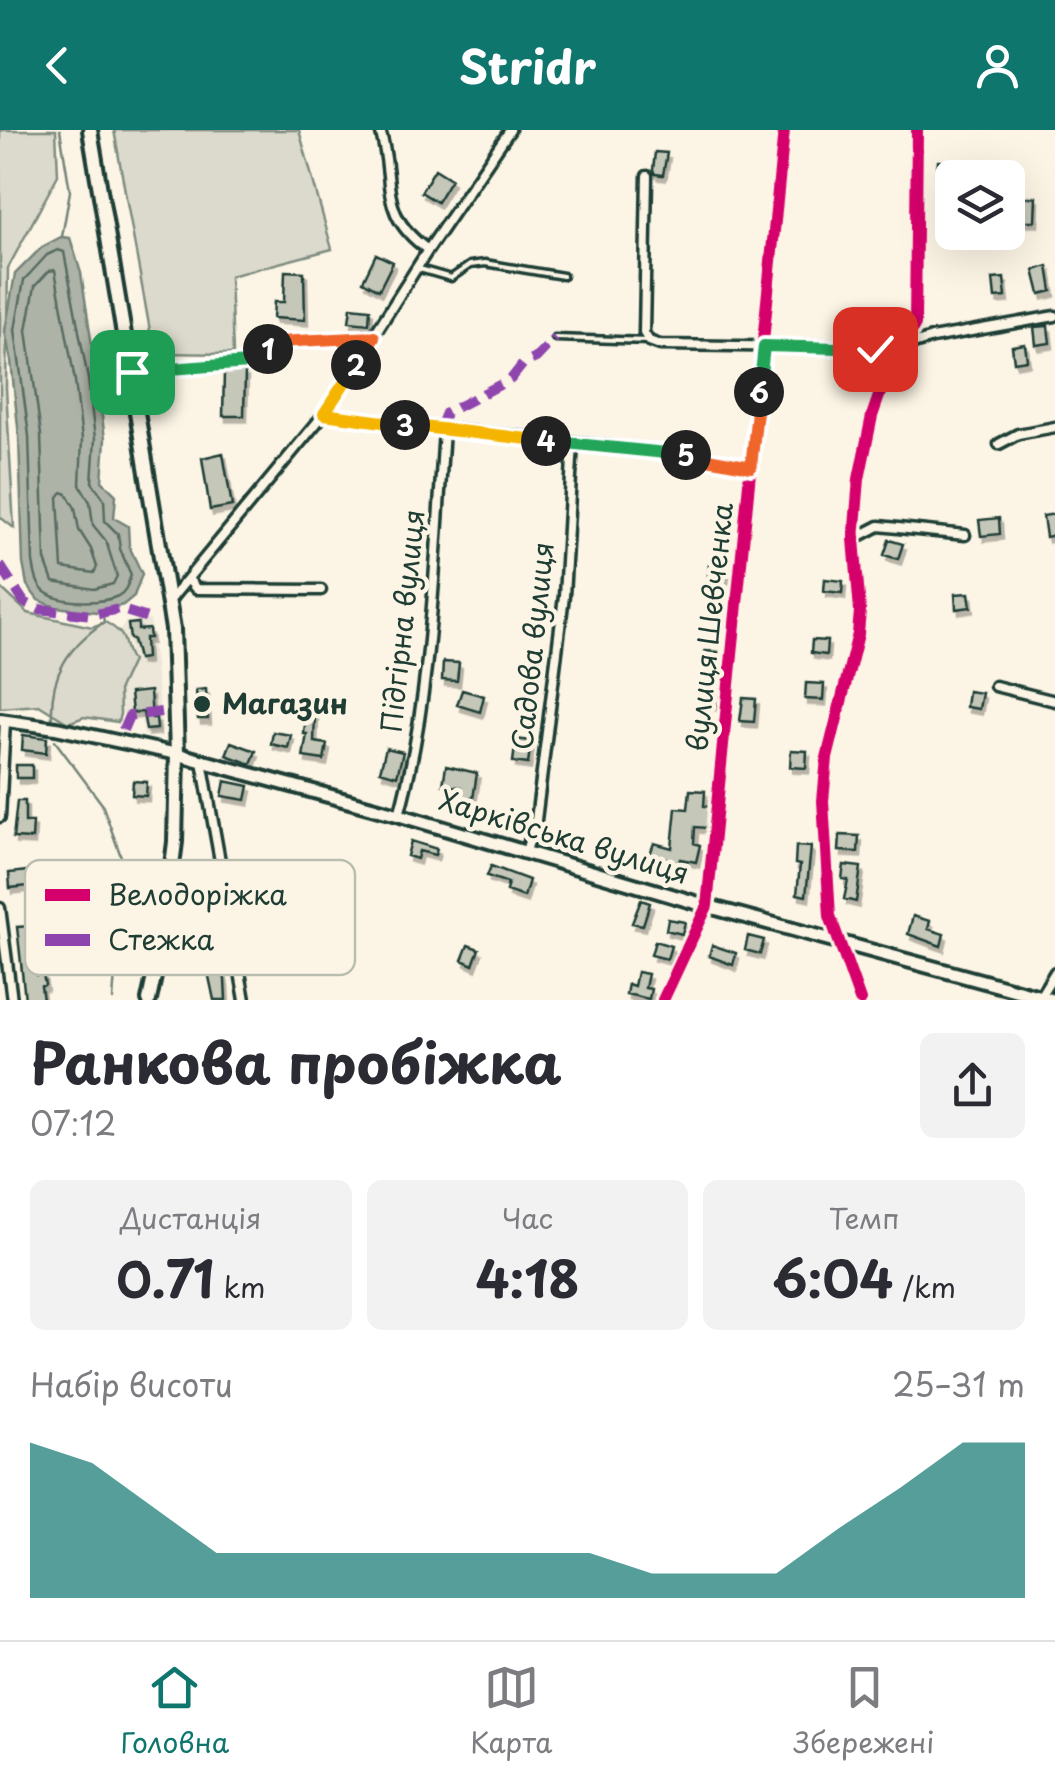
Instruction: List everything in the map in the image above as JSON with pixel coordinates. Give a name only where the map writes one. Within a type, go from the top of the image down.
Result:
[{"type":"highway","points":[[90,130],[170,600],[176,676],[173,860]]},
{"type":"highway","points":[[149,1000],[154,975]]},
{"type":"main road","name":"Харківська вулиця","points":[[177,754],[1052,1000]]},
{"type":"street","points":[[380,130],[392,207],[406,233],[428,250]]},
{"type":"street","points":[[170,600],[324,414],[416,268],[510,130]]},
{"type":"street","name":"вулиця Шевченка","points":[[663,1000],[707,906],[784,130]]},
{"type":"street","points":[[860,1000],[830,916],[823,801],[827,758],[858,634],[854,539],[859,479],[872,416],[888,370],[914,325],[917,130]]},
{"type":"street","points":[[647,176],[644,333],[649,341],[660,345],[902,348],[932,338],[1055,316]]},
{"type":"street","points":[[324,414],[678,454],[751,467]]},
{"type":"street","points":[[1000,444],[1006,437],[1055,427]]},
{"type":"street","name":"Підгірна вулиця","points":[[399,814],[407,784],[428,634],[444,430]]},
{"type":"street","name":"Садова вулиця","points":[[526,852],[536,820],[564,596],[573,443]]},
{"type":"street","points":[[854,539],[880,526],[965,535]]},
{"type":"street","points":[[188,580],[196,589],[320,590]]},
{"type":"street","points":[[995,686],[1055,701]]},
{"type":"street","points":[[0,817],[2,720],[177,754]]},
{"type":"street","points":[[202,760],[220,860]]},
{"type":"street","points":[[0,908],[12,1000]]},
{"type":"street","points":[[1039,998],[1055,972]]},
{"type":"street","points":[[241,975],[245,1000]]},
{"type":"lane","points":[[416,268],[451,278],[470,265],[485,263],[564,276]]},
{"type":"lane","points":[[132,372],[248,363],[278,342],[374,337]]},
{"type":"lane","points":[[556,338],[649,341]]},
{"type":"shaded area","points":[[0,130],[56,130],[58,175],[8,268],[6,388],[14,528],[0,517]]},
{"type":"shaded area","points":[[114,130],[299,130],[332,249],[230,276],[233,354],[154,353]]},
{"type":"shaded area","points":[[0,587],[28,613],[92,627],[105,622],[119,632],[132,661],[119,689],[118,722],[84,717],[68,723],[39,705],[0,708]]},
{"type":"shaded area","points":[[150,620],[162,732],[144,735],[140,715],[120,714],[119,689],[132,660],[120,630],[126,622]]},
{"type":"water","points":[[61,237],[70,238],[81,273],[105,439],[102,481],[116,495],[114,518],[128,526],[129,546],[142,574],[134,596],[123,605],[96,612],[56,607],[38,600],[27,585],[23,563],[19,436],[5,331],[15,274],[42,247]]},
{"type":"building","points":[[655,152],[667,153],[663,175],[653,170]]},
{"type":"building","points":[[435,169],[451,179],[437,202],[421,192]]},
{"type":"building","points":[[1025,197],[1036,197],[1035,221],[1025,221]]},
{"type":"building","points":[[376,254],[393,262],[379,290],[363,281]]},
{"type":"building","points":[[1048,266],[1052,291],[1040,294],[1034,270]]},
{"type":"building","points":[[285,271],[304,272],[305,320],[273,318],[274,302],[284,302]]},
{"type":"building","points":[[1004,278],[1006,297],[995,298],[993,279]]},
{"type":"building","points":[[351,307],[370,309],[369,324],[349,322]]},
{"type":"building","points":[[1048,326],[1050,343],[1036,345],[1034,327]]},
{"type":"building","points":[[1025,344],[1027,360],[1014,362],[1012,346]]},
{"type":"building","points":[[224,372],[245,372],[244,416],[223,416]]},
{"type":"building","points":[[223,453],[232,506],[210,510],[202,458]]},
{"type":"building","points":[[1055,514],[1055,535],[1046,537],[1043,516]]},
{"type":"building","points":[[999,518],[1000,534],[981,536],[979,520]]},
{"type":"building","points":[[889,540],[903,544],[898,559],[884,555]]},
{"type":"building","points":[[709,565],[727,566],[726,578],[708,576]]},
{"type":"building","points":[[825,579],[843,581],[842,593],[824,591]]},
{"type":"building","points":[[969,593],[971,607],[956,609],[955,594]]},
{"type":"building","points":[[708,599],[721,600],[719,632],[706,631]]},
{"type":"building","points":[[138,623],[138,630],[149,629],[150,638],[145,638],[146,658],[138,659],[128,624]]},
{"type":"building","points":[[812,640],[827,641],[826,655],[811,653]]},
{"type":"building","points":[[705,651],[718,652],[717,670],[704,669]]},
{"type":"building","points":[[443,662],[459,663],[457,681],[442,680]]},
{"type":"building","points":[[806,683],[824,684],[823,700],[805,699]]},
{"type":"building","name":"Магазин","points":[[206,689],[208,719],[198,719],[196,690]]},
{"type":"building","points":[[700,689],[716,691],[715,705],[699,703]]},
{"type":"building","points":[[462,690],[484,696],[480,712],[457,705]]},
{"type":"building","points":[[150,691],[157,729],[146,730],[143,712],[132,713],[130,693]]},
{"type":"building","points":[[968,691],[982,693],[979,709],[966,707]]},
{"type":"building","points":[[743,698],[756,699],[754,722],[740,721]]},
{"type":"building","points":[[306,713],[315,713],[314,742],[327,744],[324,760],[303,757]]},
{"type":"building","points":[[273,732],[291,735],[288,748],[271,744]]},
{"type":"building","points":[[23,735],[47,738],[46,753],[22,750]]},
{"type":"building","points":[[516,739],[531,741],[528,764],[513,762]]},
{"type":"building","points":[[231,742],[256,751],[251,764],[226,755]]},
{"type":"building","points":[[386,748],[403,752],[397,776],[380,771]]},
{"type":"building","points":[[791,750],[807,751],[806,768],[790,767]]},
{"type":"building","points":[[16,765],[32,765],[32,778],[16,778]]},
{"type":"building","points":[[446,766],[477,773],[473,799],[460,797],[461,787],[443,785]]},
{"type":"building","points":[[133,781],[147,782],[146,796],[132,795]]},
{"type":"building","points":[[225,781],[249,786],[246,800],[222,796]]},
{"type":"building","points":[[690,790],[705,791],[704,806],[709,807],[707,828],[695,827],[694,843],[700,845],[696,862],[667,862],[668,859],[650,854],[654,843],[672,848],[676,808],[688,809]]},
{"type":"building","points":[[17,801],[25,801],[25,822],[33,822],[32,839],[13,838]]},
{"type":"building","points":[[840,835],[859,836],[858,852],[839,851]]},
{"type":"building","points":[[411,841],[437,849],[435,855],[419,851],[417,859],[407,856]]},
{"type":"building","points":[[796,846],[811,847],[806,896],[797,894],[800,865],[795,864]]},
{"type":"building","points":[[844,865],[861,867],[856,902],[844,899],[848,880],[842,879]]},
{"type":"building","points":[[491,866],[529,880],[524,897],[506,891],[508,883],[487,876]]},
{"type":"building","points":[[25,871],[25,886],[10,888],[9,873]]},
{"type":"building","points":[[641,900],[650,903],[643,925],[632,923]]},
{"type":"building","points":[[913,916],[930,921],[928,929],[944,934],[941,946],[908,934]]},
{"type":"building","points":[[668,919],[685,922],[682,934],[666,930]]},
{"type":"building","points":[[25,926],[25,975],[43,975],[43,1000],[25,1000],[17,927]]},
{"type":"building","points":[[748,936],[764,940],[760,954],[745,950]]},
{"type":"building","points":[[655,941],[671,946],[667,959],[651,955]]},
{"type":"building","points":[[468,945],[479,949],[473,965],[462,960]]},
{"type":"building","points":[[712,945],[736,953],[733,965],[709,956]]},
{"type":"building","points":[[637,972],[648,974],[645,988],[651,989],[649,999],[626,994],[628,984],[634,986]]},
{"type":"building","points":[[209,975],[224,975],[226,1000],[214,1000]]},
{"type":"waterway","points":[[60,130],[70,191],[62,237]]},
{"type":"waterway","points":[[52,718],[58,675],[80,641],[104,622],[102,610]]},
{"type":"waterway","points":[[55,741],[102,804],[122,860]]},
{"type":"waterway","points":[[113,1000],[115,975]]},
{"type":"marked path","points":[[439,430],[446,413],[511,379],[555,338]]},
{"type":"marked path","points":[[0,565],[24,602],[39,609],[91,615],[119,609],[151,619]]},
{"type":"marked path","points":[[123,730],[129,716],[161,712]]},
{"type":"cycle path","points":[[663,1000],[707,906],[784,130]]},
{"type":"cycle path","points":[[860,1000],[830,916],[823,801],[827,758],[858,634],[854,539],[859,479],[872,416],[888,370],[915,325],[917,130]]},
{"type":"place","name":"Магазин","points":[[202,704]]},
{"type":"route","points":[[132,372],[248,363],[278,342],[374,337],[324,414],[678,454],[751,467],[764,346],[875,349]]}]
